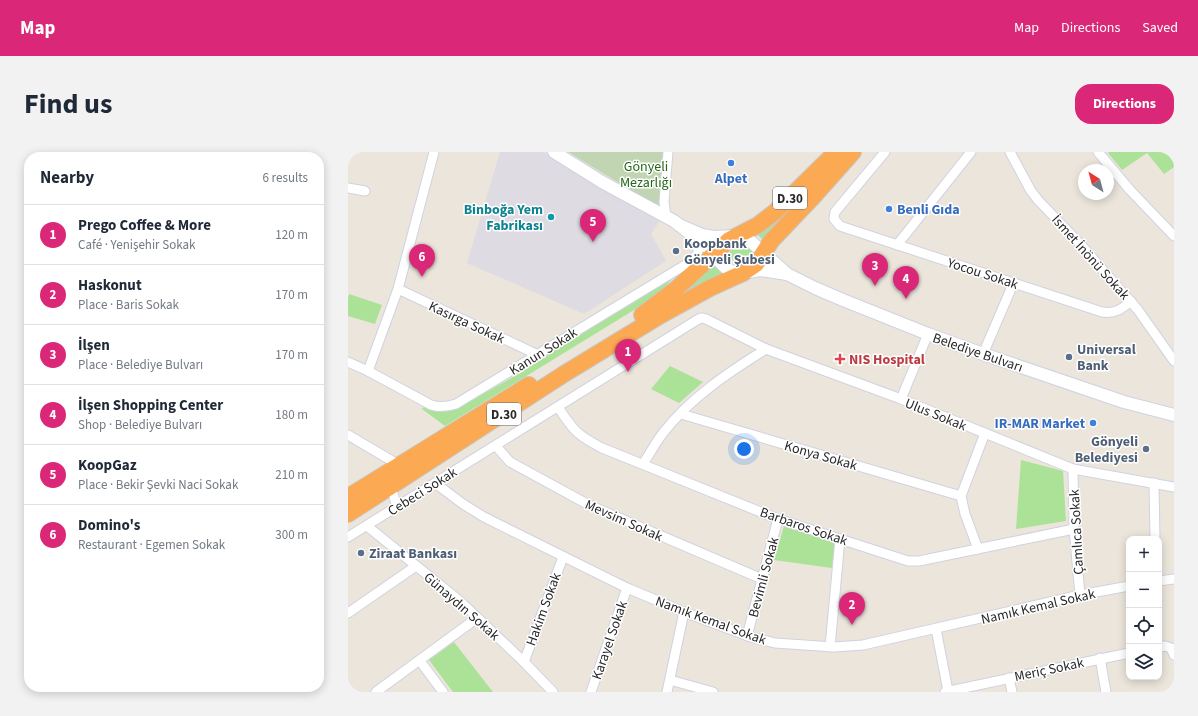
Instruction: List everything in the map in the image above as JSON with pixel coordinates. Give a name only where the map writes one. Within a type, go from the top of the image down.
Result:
[{"type":"highway","name":"D.30","points":[[348,497],[659,303],[676,290],[729,240],[758,225],[775,212],[836,152]]},
{"type":"highway","name":"D.30","points":[[348,514],[564,374],[654,319],[710,288],[744,274],[756,264],[772,240],[853,152]]},
{"type":"main road","points":[[554,152],[602,182],[680,225],[702,235],[714,237],[737,236]]},
{"type":"main road","name":"Belediye Bulvarı","points":[[680,225],[715,253],[719,261],[732,272],[744,274],[760,270],[787,274]]},
{"type":"main road","name":"Belediye Bulvarı","points":[[737,236],[747,238],[787,274],[843,300],[983,354],[1124,402],[1174,415]]},
{"type":"street","points":[[368,371],[398,289],[434,152]]},
{"type":"street","points":[[666,217],[664,202],[668,152]]},
{"type":"street","name":"Yocou Sokak","points":[[885,152],[835,212],[834,218],[842,227],[1105,312],[1116,311],[1131,301]]},
{"type":"street","points":[[898,244],[971,152]]},
{"type":"street","name":"İsmet İnönü Sokak","points":[[1010,152],[1038,200],[1131,301],[1174,361]]},
{"type":"street","points":[[1098,152],[1130,190],[1174,236]]},
{"type":"street","points":[[348,188],[365,191]]},
{"type":"street","name":"Kanun Sokak","points":[[348,362],[368,371],[431,405],[447,407],[456,404],[536,354],[690,262],[698,253],[695,238]]},
{"type":"street","points":[[983,354],[1014,282]]},
{"type":"street","name":"Kasırga Sokak","points":[[398,289],[536,354]]},
{"type":"street","name":"Ulus Sokak","points":[[706,319],[766,349],[901,399],[1073,469],[1174,487]]},
{"type":"street","name":"Cebeci Sokak","points":[[348,537],[697,320],[706,319]]},
{"type":"street","points":[[901,399],[928,334]]},
{"type":"street","points":[[643,464],[663,433],[681,414],[719,381],[766,349]]},
{"type":"street","name":"Barbaros Sokak","points":[[558,407],[574,430],[602,448],[778,519],[896,557],[913,561],[1074,528]]},
{"type":"street","name":"Konya Sokak","points":[[681,414],[961,496]]},
{"type":"street","points":[[978,548],[965,514],[961,496],[985,433]]},
{"type":"street","points":[[348,435],[398,465]]},
{"type":"street","name":"Mevsim Sokak","points":[[496,446],[510,462],[589,506],[762,579]]},
{"type":"street","name":"Çamlıca Sokak","points":[[1073,469],[1074,528],[1080,595]]},
{"type":"street","name":"Namık Kemal Sokak","points":[[435,483],[463,504],[484,517],[627,588],[747,636],[775,643],[830,647],[863,645],[1080,595],[1126,587]]},
{"type":"street","points":[[1154,483],[1155,536]]},
{"type":"street","points":[[391,487],[397,507]]},
{"type":"street","name":"Bevimli Sokak","points":[[747,636],[778,519]]},
{"type":"street","name":"Günaydın Sokak","points":[[367,526],[461,602],[553,692]]},
{"type":"street","points":[[830,647],[840,539]]},
{"type":"street","name":"Hakim Sokak","points":[[524,662],[562,557]]},
{"type":"street","points":[[348,613],[416,566]]},
{"type":"street","points":[[1162,581],[1174,579]]},
{"type":"street","name":"Karayel Sokak","points":[[591,692],[627,588]]},
{"type":"street","points":[[667,692],[684,612]]},
{"type":"street","points":[[376,692],[477,618]]},
{"type":"street","points":[[936,629],[947,692]]},
{"type":"street","points":[[1162,646],[1165,646],[1172,652]]},
{"type":"street","name":"Meriç Sokak","points":[[947,692],[1126,654]]},
{"type":"street","points":[[1100,658],[1106,692]]},
{"type":"street","points":[[420,661],[443,692]]},
{"type":"street","points":[[1009,678],[1012,692]]},
{"type":"street","points":[[670,680],[713,692]]},
{"type":"shaded area","points":[[500,152],[544,152],[660,220],[651,234],[666,261],[584,314],[467,263]]},
{"type":"green space","name":"Gönyeli Mezarlığı","points":[[568,152],[669,152],[665,211]]},
{"type":"green space","points":[[1174,152],[1174,167],[1164,174],[1147,153],[1122,170],[1108,153]]},
{"type":"green space","points":[[807,192],[765,242],[759,236],[754,234],[787,210]]},
{"type":"green space","points":[[742,241],[753,251],[752,258],[743,264],[739,264],[733,261],[730,252],[732,245]]},
{"type":"green space","points":[[716,260],[729,273],[605,343],[603,340],[643,316]]},
{"type":"green space","points":[[673,274],[677,274],[661,291],[634,310],[445,426],[422,409],[426,405],[441,411],[456,409],[522,372]]},
{"type":"green space","points":[[349,294],[382,305],[375,324],[348,316]]},
{"type":"green space","points":[[670,366],[703,382],[679,403],[651,389]]},
{"type":"green space","points":[[1021,460],[1063,471],[1066,521],[1016,529]]},
{"type":"green space","points":[[784,526],[835,542],[832,568],[774,560]]},
{"type":"green space","points":[[454,642],[493,692],[453,692],[429,660]]},
{"type":"place","name":"Alpet","points":[[731,163]]},
{"type":"place","name":"Benli Gıda","points":[[889,209]]},
{"type":"place","name":"Binboğa Yem Fabrikası","points":[[551,217]]},
{"type":"place","name":"KoopGaz","points":[[593,242]]},
{"type":"place","name":"Koopbank Gönyeli Şubesi","points":[[676,251]]},
{"type":"place","name":"Domino's","points":[[422,277]]},
{"type":"place","name":"İlşen","points":[[875,286]]},
{"type":"place","name":"İlşen Shopping Center","points":[[906,299]]},
{"type":"place","name":"Universal Bank","points":[[1069,357]]},
{"type":"place","name":"NIS Hospital","points":[[840,359]]},
{"type":"place","name":"Prego Coffee & More","points":[[628,372]]},
{"type":"place","name":"IR-MAR Market","points":[[1093,423]]},
{"type":"place","name":"Gönyeli Belediyesi","points":[[1146,449]]},
{"type":"place","name":"Ziraat Bankası","points":[[361,553]]},
{"type":"place","name":"Haskonut","points":[[852,625]]}]
